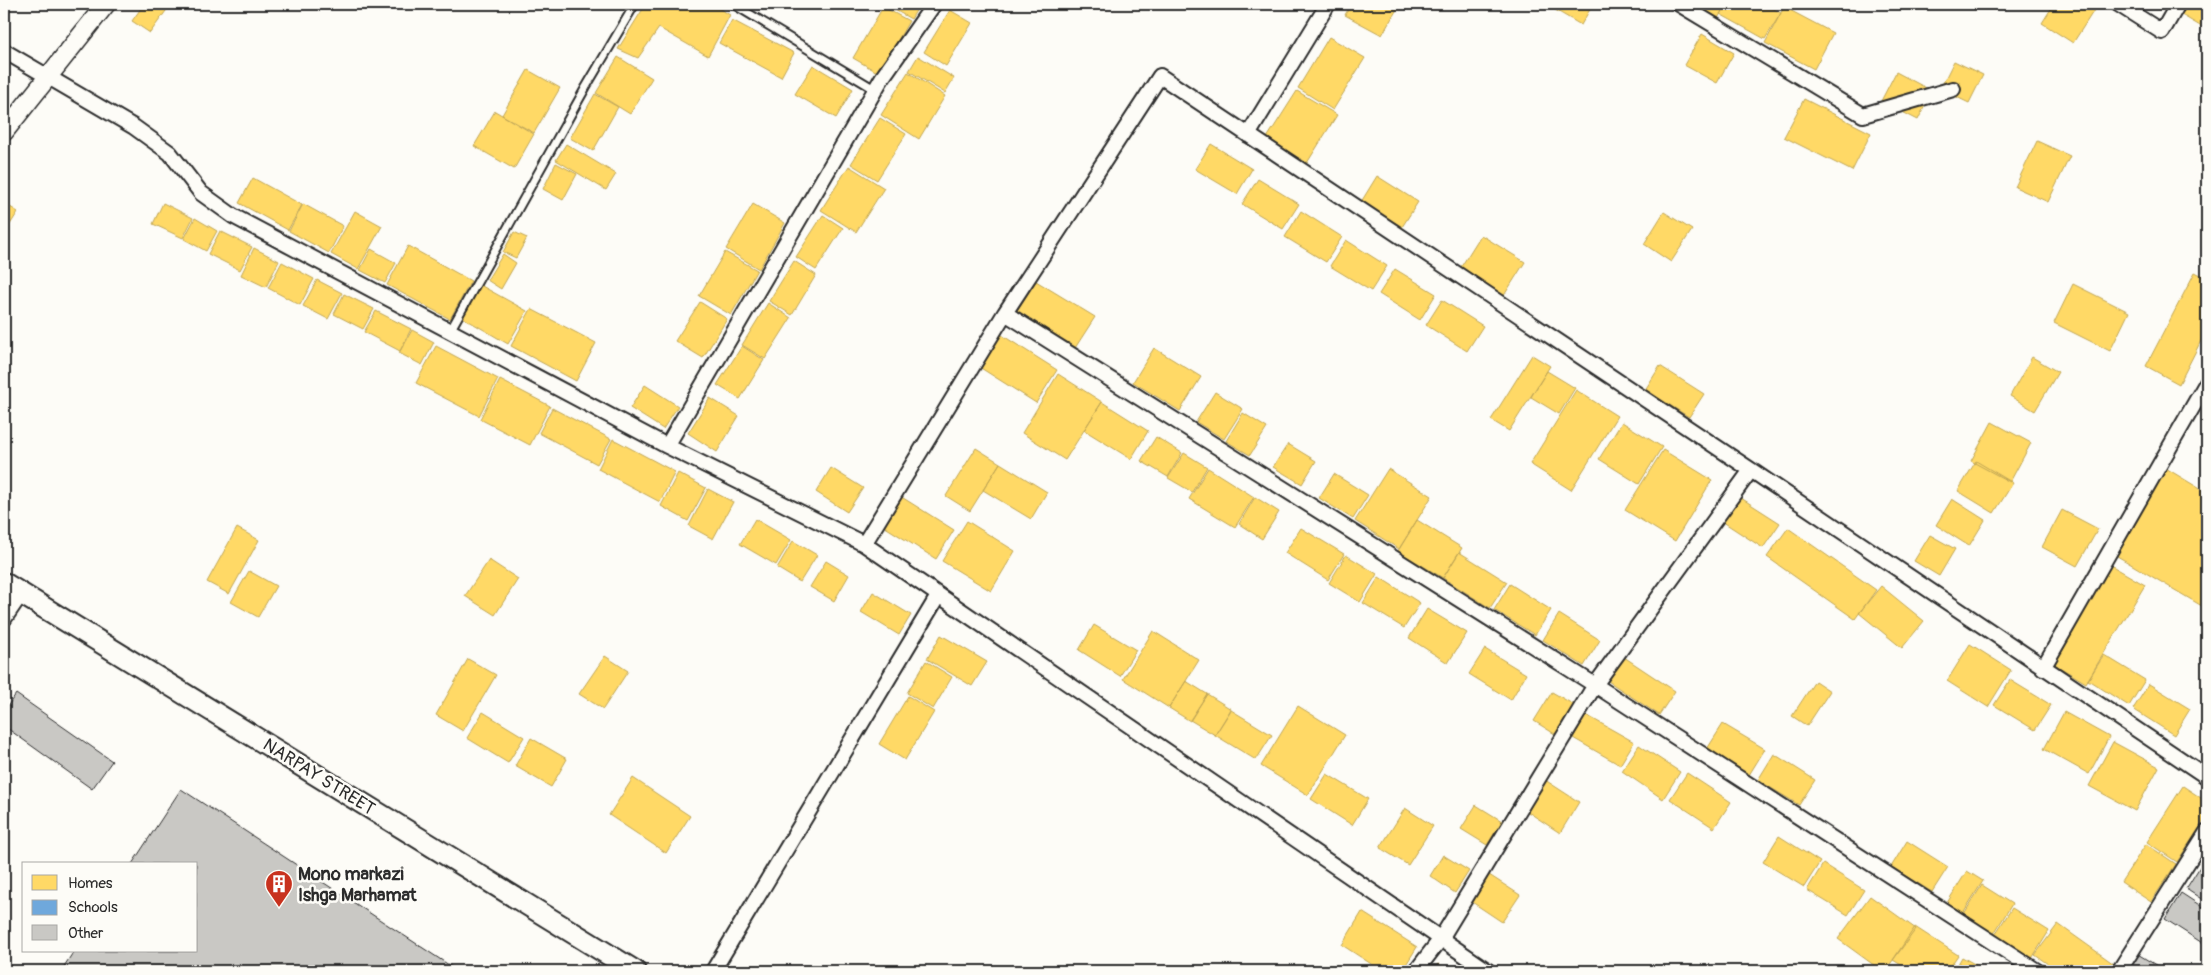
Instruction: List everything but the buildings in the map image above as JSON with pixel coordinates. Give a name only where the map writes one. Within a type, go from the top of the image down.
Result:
[{"type":"main road","name":"NARPAY STREET","points":[[4,583],[634,971]]},
{"type":"street","points":[[4,132],[106,4]]},
{"type":"street","points":[[667,446],[876,90],[934,4]]},
{"type":"street","points":[[1248,135],[1328,4]]},
{"type":"street","points":[[1679,4],[1863,115],[1953,89]]},
{"type":"street","points":[[2118,4],[2162,32],[2178,4]]},
{"type":"street","points":[[4,50],[134,127],[170,153],[201,193],[233,216],[667,446],[864,544],[1440,940],[1488,971]]},
{"type":"street","points":[[864,544],[1005,313],[1160,76],[2207,777]]},
{"type":"street","points":[[1005,313],[1596,685],[2037,971]]},
{"type":"street","points":[[2043,668],[2207,382]]},
{"type":"street","points":[[1416,971],[1440,940],[1596,685],[1751,470]]},
{"type":"street","points":[[4,619],[21,594]]},
{"type":"street","points":[[713,971],[938,596]]},
{"type":"street","points":[[2119,971],[2207,832]]},
{"type":"lane","points":[[450,331],[586,87],[635,4]]},
{"type":"lane","points":[[733,4],[876,90]]},
{"type":"place","name":"Mono markazi Ishga Marhamat","points":[[279,908]]}]
